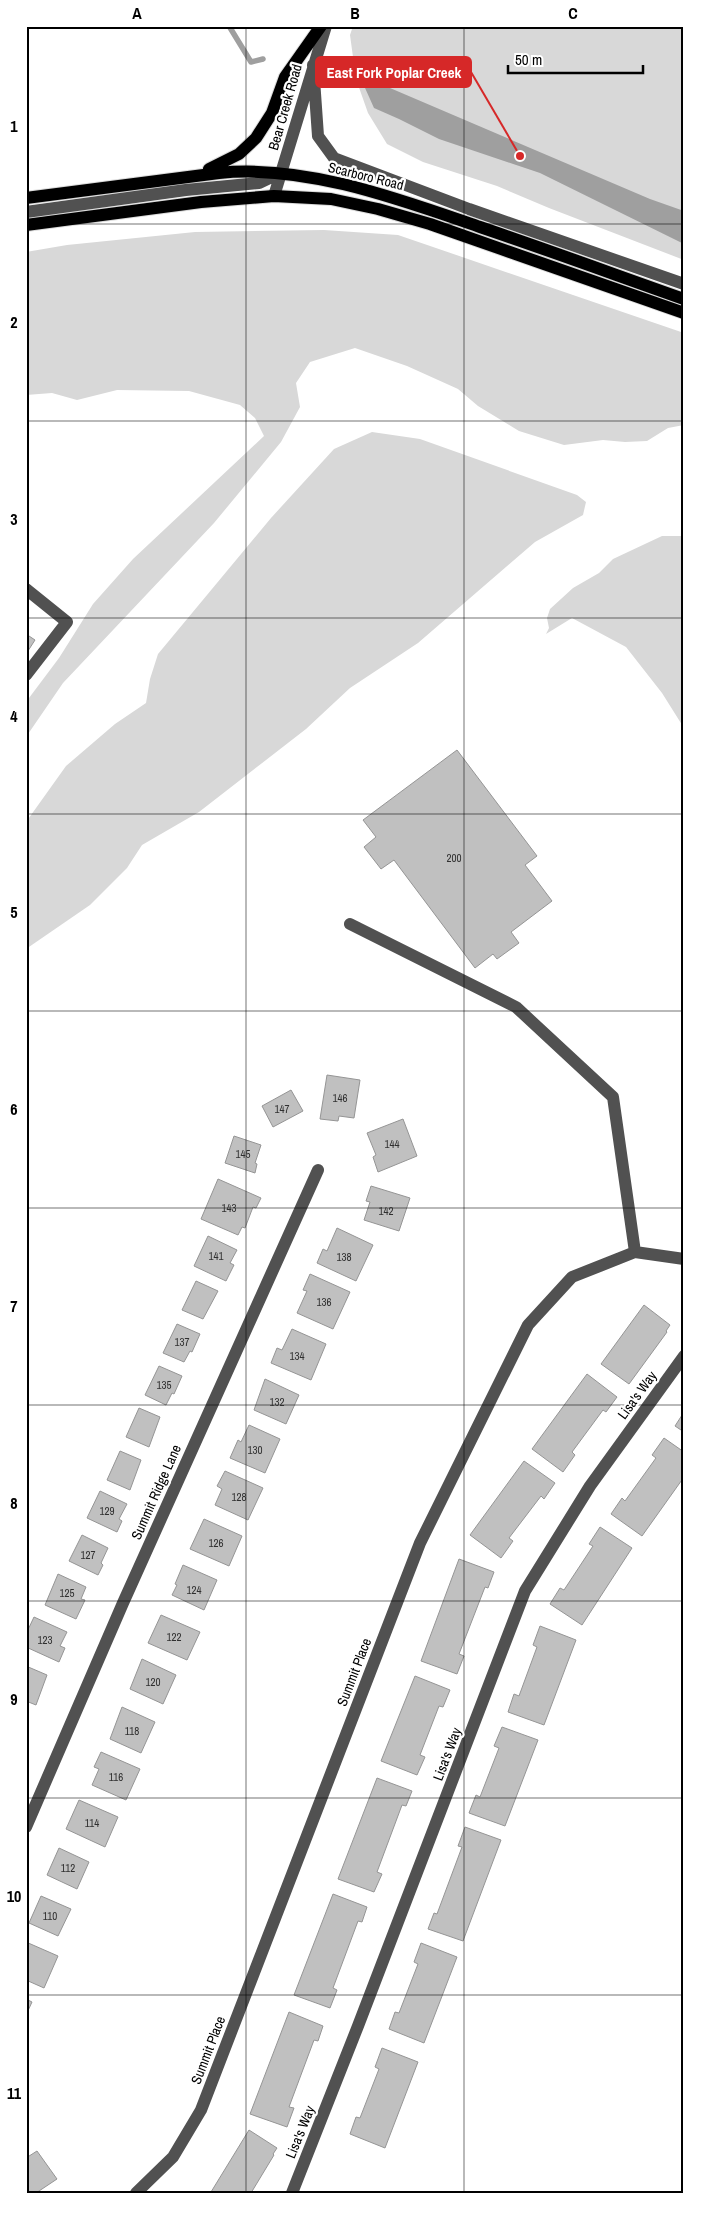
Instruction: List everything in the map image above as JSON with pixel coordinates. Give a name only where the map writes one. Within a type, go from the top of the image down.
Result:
[{"type":"main road","points":[[195,175],[239,154],[256,138],[272,113],[286,77],[321,26]]},
{"type":"main road","name":"Scarboro Road","points":[[26,198],[195,175],[237,171],[282,172],[316,178],[412,203],[684,298]]},
{"type":"main road","name":"Scarboro Road","points":[[26,225],[201,202],[274,196],[331,199],[422,221],[684,313]]},
{"type":"street","name":"Bear Creek Road","points":[[274,196],[326,26]]},
{"type":"street","points":[[313,64],[318,136],[334,158],[469,209],[684,284]]},
{"type":"street","points":[[26,212],[186,190],[258,183],[282,172]]},
{"type":"street","points":[[26,590],[67,622],[26,675]]},
{"type":"street","points":[[350,924],[516,1007],[613,1097],[635,1252]]},
{"type":"street","name":"Summit Ridge Lane","points":[[26,1827],[123,1603],[318,1170]]},
{"type":"street","name":"Summit Place","points":[[136,2193],[173,2156],[201,2110],[420,1543],[528,1325],[572,1276],[635,1252],[684,1259]]},
{"type":"street","name":"Lisa's Way","points":[[292,2193],[525,1591],[590,1486],[684,1356]]},
{"type":"shaded area","points":[[353,26],[684,26],[684,260],[497,186],[423,162],[387,144],[368,113],[356,79],[350,35]]},
{"type":"shaded area","points":[[361,79],[390,88],[650,199],[684,211],[684,244],[540,173],[439,139],[374,108]]},
{"type":"shaded area","points":[[324,230],[398,235],[684,333],[684,425],[668,428],[647,441],[603,440],[564,445],[519,431],[478,406],[458,389],[407,366],[355,348],[310,362],[296,383],[300,407],[281,442],[214,523],[63,683],[26,737],[26,702],[59,658],[93,604],[133,559],[264,436],[255,418],[240,405],[189,391],[117,390],[77,400],[52,393],[26,395],[26,252],[67,245],[195,232]]},
{"type":"shaded area","points":[[372,432],[420,439],[577,495],[586,502],[583,515],[535,542],[418,643],[350,688],[306,729],[199,812],[142,845],[127,868],[90,905],[26,949],[26,822],[66,766],[115,724],[146,703],[150,679],[158,654],[271,518],[334,449]]},
{"type":"shaded area","points":[[662,536],[684,536],[684,728],[662,693],[626,647],[572,618],[546,634],[549,628],[547,618],[550,609],[573,588],[599,573],[613,559]]},
{"type":"building","points":[[26,634],[35,640],[26,654]]},
{"type":"building","points":[[457,750],[537,856],[525,865],[552,901],[511,932],[519,943],[497,959],[493,954],[475,968],[394,860],[381,869],[364,847],[376,837],[363,820]]},
{"type":"building","points":[[327,1075],[360,1080],[354,1118],[339,1116],[338,1121],[320,1119]]},
{"type":"building","points":[[291,1090],[303,1111],[273,1127],[262,1106]]},
{"type":"building","points":[[403,1119],[417,1156],[378,1172],[373,1157],[376,1155],[367,1133]]},
{"type":"building","points":[[234,1136],[261,1145],[255,1163],[257,1164],[255,1173],[225,1163]]},
{"type":"building","points":[[218,1179],[261,1198],[256,1208],[253,1207],[245,1228],[242,1227],[238,1235],[201,1219]]},
{"type":"building","points":[[371,1186],[410,1198],[399,1231],[364,1220],[370,1202],[366,1201]]},
{"type":"building","points":[[337,1228],[373,1245],[356,1281],[317,1263],[323,1249],[327,1251]]},
{"type":"building","points":[[208,1236],[237,1250],[230,1263],[234,1265],[226,1281],[194,1266]]},
{"type":"building","points":[[310,1274],[350,1292],[333,1329],[297,1313],[307,1291],[303,1290]]},
{"type":"building","points":[[196,1281],[218,1291],[203,1319],[182,1310]]},
{"type":"building","points":[[644,1305],[670,1325],[667,1332],[629,1384],[601,1364]]},
{"type":"building","points":[[177,1324],[200,1334],[192,1352],[190,1351],[184,1362],[163,1353]]},
{"type":"building","points":[[292,1329],[326,1344],[311,1380],[271,1363],[277,1348],[282,1350]]},
{"type":"building","points":[[159,1366],[182,1376],[174,1394],[172,1393],[166,1405],[145,1395]]},
{"type":"building","points":[[587,1374],[617,1397],[606,1412],[603,1410],[572,1452],[575,1455],[563,1472],[532,1449]]},
{"type":"building","points":[[265,1379],[299,1395],[286,1424],[254,1410]]},
{"type":"building","points":[[139,1408],[160,1417],[149,1447],[126,1437]]},
{"type":"building","points":[[684,1412],[684,1432],[675,1426]]},
{"type":"building","points":[[249,1425],[280,1439],[265,1473],[230,1458],[238,1440],[241,1442]]},
{"type":"building","points":[[664,1438],[684,1452],[684,1477],[642,1536],[611,1514],[622,1498],[625,1501],[656,1458],[652,1455]]},
{"type":"building","points":[[120,1451],[141,1460],[130,1490],[107,1480]]},
{"type":"building","points":[[524,1461],[555,1483],[544,1499],[541,1496],[509,1538],[513,1541],[501,1558],[470,1535]]},
{"type":"building","points":[[225,1471],[263,1488],[248,1520],[215,1505],[222,1489],[217,1486]]},
{"type":"building","points":[[100,1491],[127,1504],[119,1519],[122,1521],[117,1532],[87,1518]]},
{"type":"building","points":[[204,1519],[242,1536],[229,1566],[190,1549]]},
{"type":"building","points":[[600,1527],[632,1548],[582,1625],[550,1604],[560,1588],[564,1590],[593,1546],[589,1544]]},
{"type":"building","points":[[82,1535],[108,1548],[98,1575],[69,1561]]},
{"type":"building","points":[[459,1559],[494,1572],[488,1588],[485,1587],[459,1654],[464,1656],[457,1674],[421,1661]]},
{"type":"building","points":[[183,1565],[217,1580],[204,1610],[172,1595]]},
{"type":"building","points":[[58,1574],[86,1587],[81,1599],[85,1600],[76,1619],[45,1605]]},
{"type":"building","points":[[161,1615],[200,1632],[187,1660],[148,1643]]},
{"type":"building","points":[[34,1617],[67,1632],[60,1646],[65,1648],[59,1662],[26,1647],[26,1634]]},
{"type":"building","points":[[540,1626],[576,1640],[544,1725],[508,1712],[514,1694],[519,1696],[537,1647],[533,1645]]},
{"type":"building","points":[[142,1659],[176,1675],[163,1704],[130,1689]]},
{"type":"building","points":[[26,1666],[47,1675],[36,1705],[26,1701]]},
{"type":"building","points":[[415,1676],[450,1690],[443,1707],[439,1706],[420,1755],[425,1757],[417,1775],[381,1761]]},
{"type":"building","points":[[122,1707],[155,1722],[141,1753],[110,1739]]},
{"type":"building","points":[[502,1727],[538,1740],[505,1826],[469,1813],[476,1795],[480,1797],[499,1748],[494,1746]]},
{"type":"building","points":[[101,1752],[140,1769],[126,1800],[92,1785],[99,1769],[94,1767]]},
{"type":"building","points":[[377,1778],[412,1791],[406,1806],[402,1805],[377,1872],[382,1874],[374,1892],[338,1879]]},
{"type":"building","points":[[79,1800],[118,1817],[105,1847],[66,1829]]},
{"type":"building","points":[[465,1827],[501,1840],[463,1941],[428,1929],[434,1913],[437,1914],[462,1847],[458,1846]]},
{"type":"building","points":[[59,1848],[89,1862],[77,1889],[47,1875]]},
{"type":"building","points":[[333,1894],[367,1907],[362,1922],[358,1921],[333,1988],[337,1990],[330,2008],[294,1995]]},
{"type":"building","points":[[41,1896],[71,1909],[58,1936],[29,1923]]},
{"type":"building","points":[[26,1942],[58,1956],[44,1988],[26,1980]]},
{"type":"building","points":[[421,1943],[457,1957],[424,2043],[389,2029],[395,2012],[399,2013],[418,1964],[414,1962]]},
{"type":"building","points":[[26,1999],[32,2002],[26,2015]]},
{"type":"building","points":[[289,2012],[323,2026],[318,2041],[314,2040],[289,2107],[294,2108],[287,2127],[250,2114]]},
{"type":"building","points":[[382,2048],[418,2062],[385,2148],[350,2134],[356,2117],[360,2118],[379,2069],[375,2067]]},
{"type":"building","points":[[249,2130],[277,2148],[274,2155],[251,2193],[212,2193],[211,2192]]},
{"type":"building","points":[[37,2151],[57,2179],[36,2193],[26,2193],[26,2158]]},
{"type":"waterway","points":[[229,26],[251,62],[263,59]]},
{"type":"place","name":"East Fork Poplar Creek","points":[[520,156]]}]
